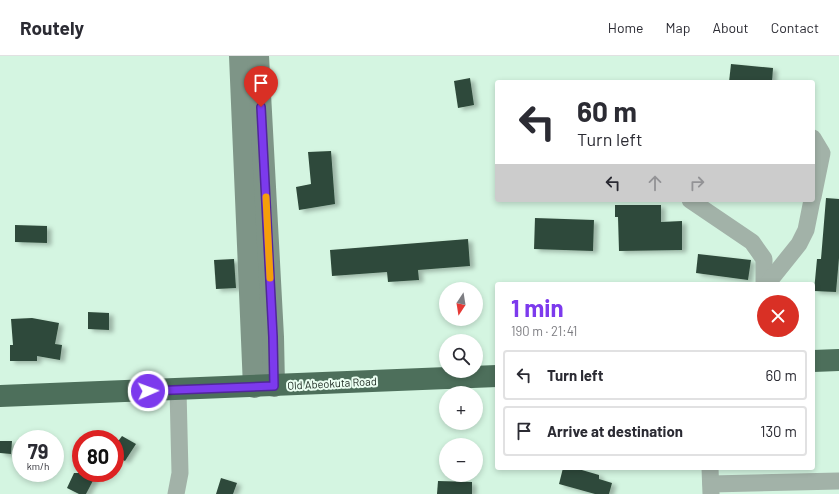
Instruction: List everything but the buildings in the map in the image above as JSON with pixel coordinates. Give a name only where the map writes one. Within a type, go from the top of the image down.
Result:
[{"type":"highway","points":[[815,361],[839,360]]},
{"type":"highway","name":"Old Abeokuta Road","points":[[0,396],[495,376]]},
{"type":"street","points":[[240,56],[264,386]]},
{"type":"street","points":[[258,56],[273,337],[264,386]]},
{"type":"street","points":[[815,141],[822,152],[815,187]]},
{"type":"street","points":[[693,202],[752,242],[764,259],[764,282]]},
{"type":"street","points":[[769,282],[799,244],[806,230],[812,202]]},
{"type":"street","points":[[176,494],[180,473],[178,390]]},
{"type":"street","points":[[711,482],[839,481]]},
{"type":"slow traffic","points":[[266,197],[270,278]]},
{"type":"route","points":[[148,391],[274,386],[273,337],[261,107]]}]
